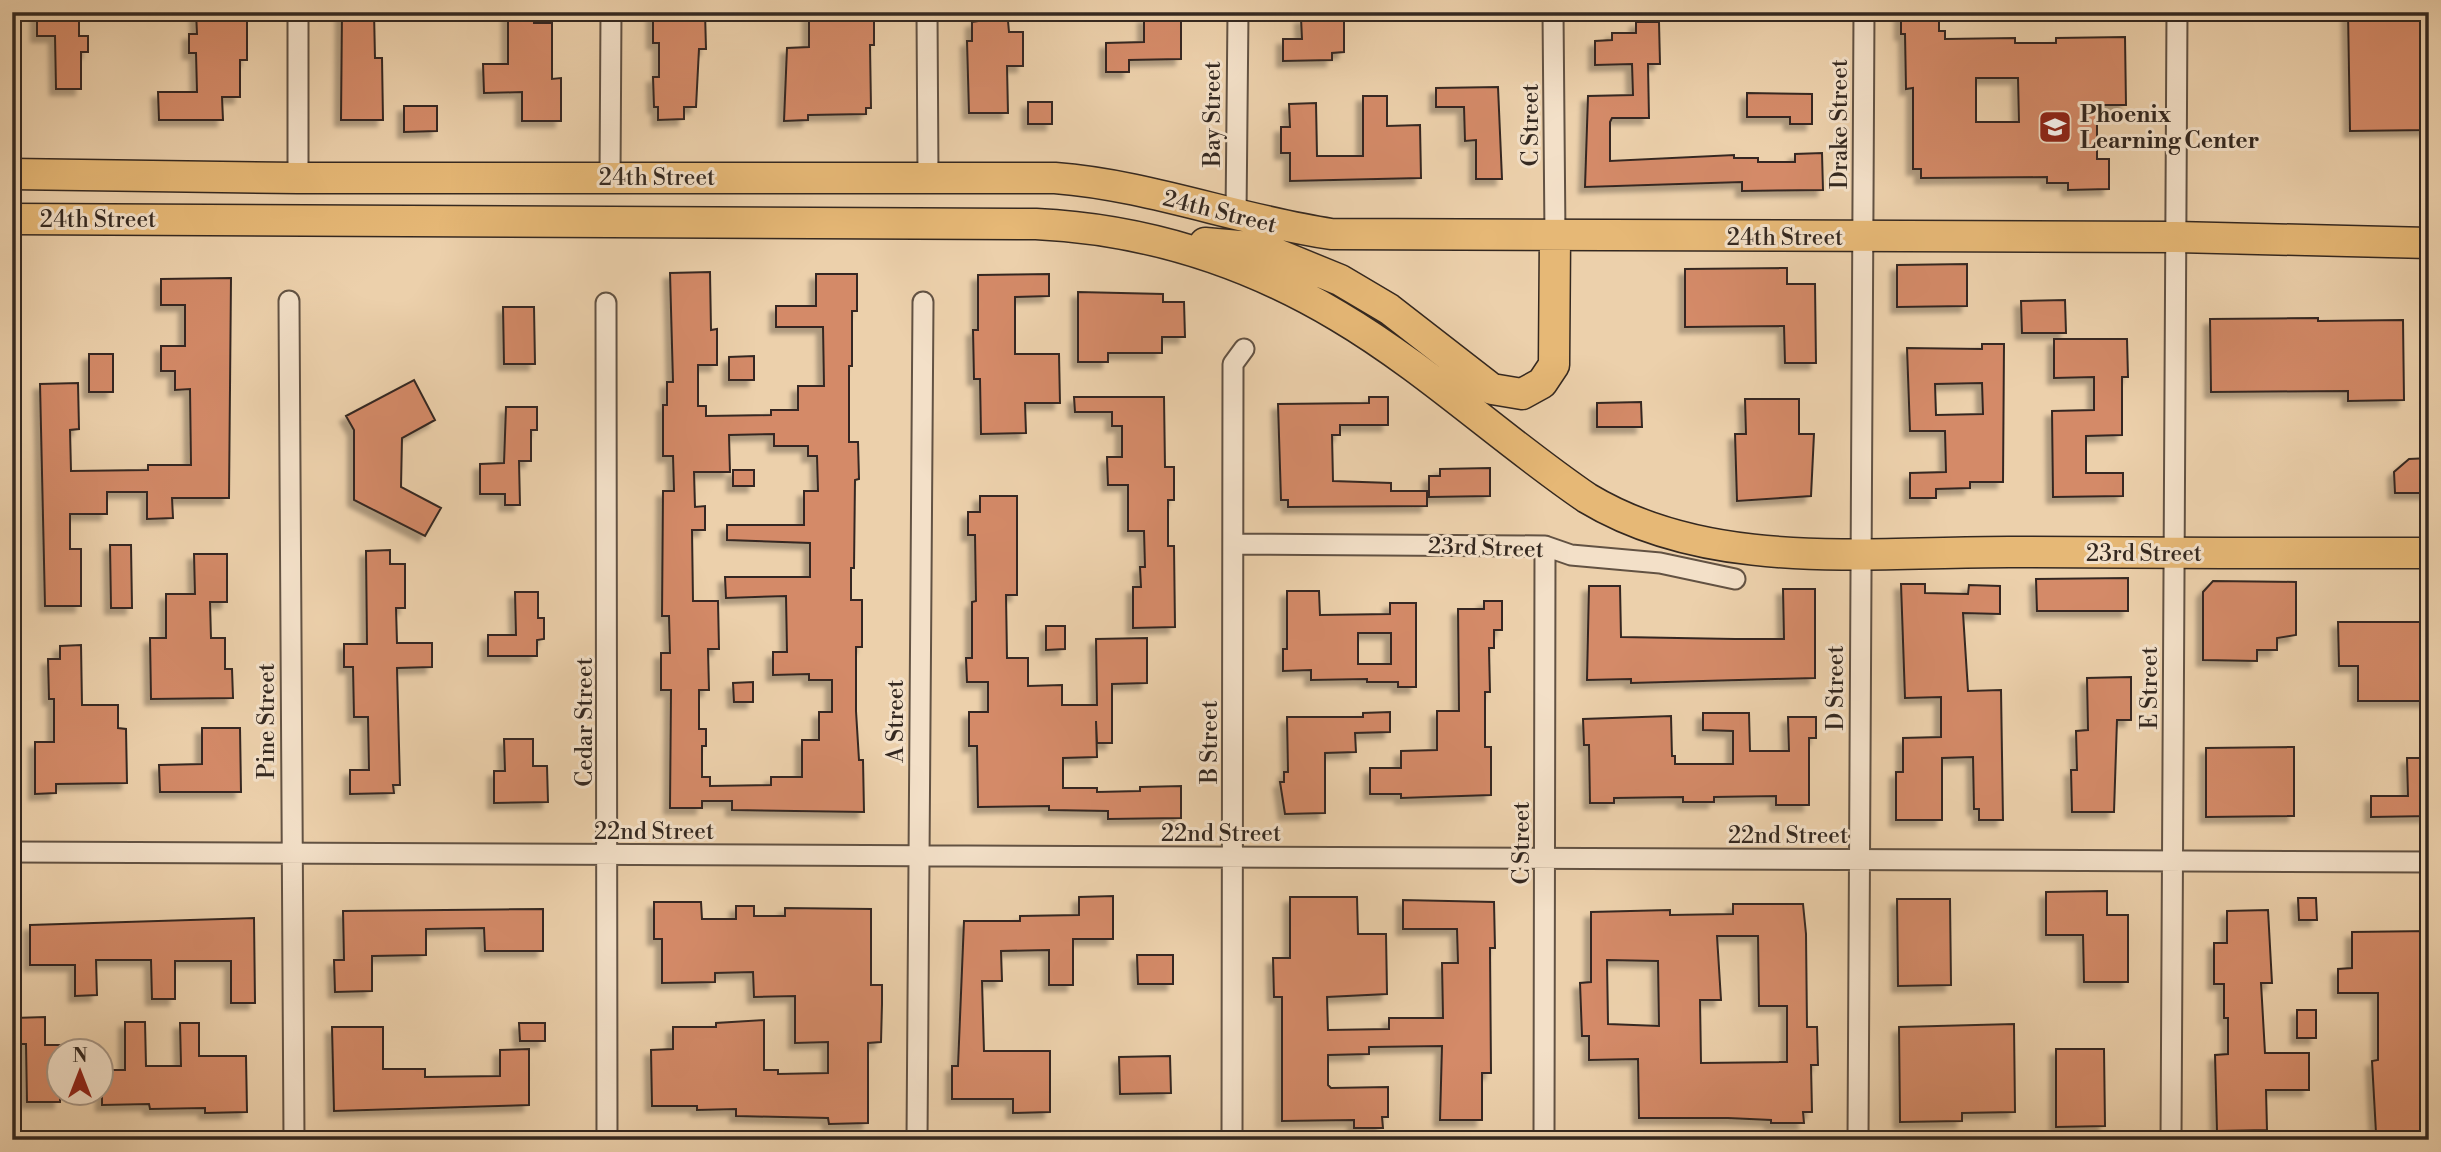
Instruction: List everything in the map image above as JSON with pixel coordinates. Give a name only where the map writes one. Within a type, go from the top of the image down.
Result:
[{"type":"main road","name":"24th Street","points":[[12,174],[298,178],[928,176],[1088,181],[1236,216],[1331,234],[1555,237],[2176,237],[2429,243]]},
{"type":"main road","name":"24th Street","points":[[12,219],[1036,224],[1115,231],[1238,265],[1291,289],[1340,316],[1555,476],[1616,515],[1651,530],[1728,547],[1860,552]]},
{"type":"main road","points":[[1159,241],[1250,247],[1287,256],[1340,281],[1389,309],[1492,389],[1522,394],[1542,383],[1554,365],[1555,237]]},
{"type":"main road","name":"23rd Street","points":[[1860,552],[2429,553]]},
{"type":"street","points":[[298,12],[298,178]]},
{"type":"street","points":[[610,178],[611,12]]},
{"type":"street","points":[[927,12],[928,176]]},
{"type":"street","name":"Bay Street","points":[[1236,216],[1238,12]]},
{"type":"street","name":"C Street","points":[[1553,12],[1555,237]]},
{"type":"street","name":"Drake Street","points":[[1864,12],[1864,236]]},
{"type":"street","name":"E Street","points":[[2171,1140],[2177,12]]},
{"type":"street","name":"D Street","points":[[1858,1140],[1864,236]]},
{"type":"street","name":"Pine Street","points":[[289,302],[294,1140]]},
{"type":"street","name":"A Street","points":[[917,1140],[923,302]]},
{"type":"street","name":"Cedar Street","points":[[606,303],[609,855],[607,1140]]},
{"type":"street","name":"B Street","points":[[1232,1140],[1233,364],[1244,349]]},
{"type":"street","name":"23rd Street","points":[[1234,544],[1545,546],[1571,555],[1660,563],[1735,579]]},
{"type":"street","name":"C Street","points":[[1544,1140],[1545,546]]},
{"type":"street","name":"22nd Street","points":[[12,852],[2429,862]]},
{"type":"building","points":[[37,12],[79,12],[79,36],[88,36],[88,52],[81,52],[81,89],[56,89],[55,36],[37,36]]},
{"type":"building","points":[[196,12],[247,12],[247,60],[240,60],[240,97],[222,97],[223,120],[159,120],[158,92],[197,92],[196,53],[189,53],[189,34],[197,34]]},
{"type":"building","points":[[342,12],[374,12],[375,58],[382,58],[383,120],[341,120]]},
{"type":"building","points":[[508,12],[534,12],[534,23],[552,23],[552,79],[561,78],[561,121],[522,121],[522,92],[484,93],[483,64],[508,64]]},
{"type":"building","points":[[705,12],[706,49],[699,49],[696,107],[684,107],[684,119],[658,120],[658,107],[654,107],[653,77],[659,77],[659,43],[653,43],[653,13]]},
{"type":"building","points":[[979,12],[1003,12],[1003,21],[1008,21],[1009,32],[1023,32],[1023,66],[1007,66],[1008,113],[969,113],[967,41],[972,41],[972,22],[979,21]]},
{"type":"building","points":[[1901,12],[1939,12],[1939,31],[1945,31],[1945,39],[2015,38],[2015,43],[2056,43],[2056,38],[2125,37],[2126,105],[2097,105],[2097,159],[2109,159],[2109,189],[2068,190],[2068,183],[2047,183],[2047,177],[1921,178],[1921,169],[1913,169],[1913,88],[1906,89],[1905,34],[1901,34]],"holes":[[[1976,78],[2018,78],[2019,122],[1976,122]]]},
{"type":"building","points":[[2348,12],[2429,12],[2429,130],[2350,131]]},
{"type":"building","points":[[809,14],[874,14],[874,45],[870,45],[871,108],[866,108],[866,114],[808,115],[808,120],[784,121],[787,48],[809,47]]},
{"type":"building","points":[[1144,17],[1181,17],[1181,59],[1129,60],[1129,72],[1106,72],[1106,43],[1144,42]]},
{"type":"building","points":[[1344,17],[1344,52],[1332,53],[1332,60],[1283,61],[1283,39],[1302,39],[1301,18]]},
{"type":"building","points":[[1636,22],[1659,22],[1660,64],[1648,64],[1649,118],[1612,118],[1610,161],[1734,155],[1734,158],[1758,158],[1758,162],[1795,162],[1795,154],[1822,153],[1823,190],[1742,191],[1742,182],[1585,187],[1588,96],[1633,95],[1632,64],[1595,65],[1595,41],[1612,40],[1612,33],[1636,33]]},
{"type":"building","points":[[1498,87],[1502,179],[1476,179],[1476,140],[1465,141],[1464,107],[1436,107],[1436,88]]},
{"type":"building","points":[[1747,93],[1812,94],[1812,124],[1790,124],[1790,117],[1747,117]]},
{"type":"building","points":[[1363,96],[1387,96],[1387,126],[1420,125],[1421,178],[1290,181],[1290,153],[1281,153],[1281,127],[1290,127],[1289,104],[1316,103],[1317,156],[1363,156]]},
{"type":"building","points":[[1028,102],[1052,102],[1052,124],[1028,124]]},
{"type":"building","points":[[404,106],[437,106],[437,131],[404,132]]},
{"type":"building","points":[[1967,264],[1967,306],[1897,307],[1897,265]]},
{"type":"building","points":[[1787,268],[1787,284],[1815,284],[1816,363],[1785,363],[1784,326],[1685,327],[1685,269]]},
{"type":"building","points":[[710,272],[711,330],[717,329],[717,365],[698,365],[698,406],[706,406],[706,416],[771,415],[771,410],[798,410],[798,386],[824,386],[823,327],[776,327],[776,306],[816,306],[816,274],[857,274],[857,311],[852,311],[852,366],[849,366],[849,442],[858,442],[859,479],[855,480],[851,600],[862,600],[862,647],[856,647],[856,711],[859,760],[863,760],[864,812],[732,810],[732,801],[702,801],[702,808],[670,808],[671,690],[661,690],[661,653],[670,653],[669,616],[662,616],[663,491],[674,491],[673,456],[663,456],[663,405],[667,405],[667,382],[673,382],[670,273]],"holes":[[[774,434],[774,446],[808,446],[808,456],[817,456],[818,491],[804,491],[804,525],[727,525],[727,540],[810,543],[810,577],[725,577],[726,598],[786,596],[787,652],[773,652],[773,675],[809,674],[809,680],[832,680],[832,712],[819,712],[819,740],[802,740],[802,777],[771,777],[771,785],[710,786],[710,777],[702,777],[702,746],[706,746],[706,729],[699,729],[699,690],[709,690],[708,649],[719,649],[718,601],[693,601],[692,530],[705,530],[705,506],[695,507],[694,472],[730,472],[729,435]]]},
{"type":"building","points":[[1049,274],[1049,296],[1015,297],[1015,354],[1059,354],[1060,403],[1025,403],[1026,433],[981,434],[980,379],[974,379],[973,330],[978,330],[978,275]]},
{"type":"building","points":[[231,278],[229,498],[172,498],[173,518],[147,519],[147,492],[107,492],[107,514],[70,514],[70,549],[81,549],[81,606],[45,606],[40,384],[78,383],[79,429],[70,430],[71,471],[148,470],[148,465],[191,465],[190,389],[175,390],[175,371],[161,371],[161,346],[185,346],[185,305],[161,305],[161,279]]},
{"type":"building","points":[[1078,292],[1163,294],[1163,302],[1184,302],[1185,337],[1162,337],[1162,353],[1108,353],[1108,362],[1078,362]]},
{"type":"building","points":[[2065,300],[2066,333],[2022,333],[2021,301]]},
{"type":"building","points":[[503,307],[534,307],[535,364],[504,364]]},
{"type":"building","points":[[2318,318],[2318,321],[2403,320],[2404,400],[2348,401],[2348,391],[2211,392],[2210,319]]},
{"type":"building","points":[[2054,339],[2127,339],[2128,377],[2122,377],[2122,435],[2086,436],[2086,473],[2123,473],[2123,496],[2053,497],[2052,411],[2094,410],[2094,377],[2054,378]]},
{"type":"building","points":[[1982,344],[2004,344],[2003,482],[1970,482],[1970,488],[1936,489],[1936,498],[1910,498],[1910,473],[1946,472],[1945,431],[1910,431],[1907,348],[1982,349]],"holes":[[[1982,383],[1983,414],[1936,415],[1935,384]]]},
{"type":"building","points":[[89,354],[113,354],[113,392],[89,392]]},
{"type":"building","points":[[754,356],[754,380],[729,380],[729,357]]},
{"type":"building","points":[[414,380],[435,420],[402,438],[401,487],[441,508],[425,536],[354,500],[354,430],[346,416]]},
{"type":"building","points":[[1074,397],[1164,397],[1165,467],[1174,467],[1174,500],[1168,500],[1168,546],[1174,546],[1175,627],[1133,628],[1133,587],[1141,587],[1140,567],[1145,567],[1144,531],[1128,531],[1128,485],[1108,485],[1107,457],[1122,457],[1122,426],[1112,426],[1112,412],[1075,412]]},
{"type":"building","points":[[1369,397],[1388,397],[1388,425],[1340,425],[1340,435],[1332,435],[1333,481],[1391,483],[1391,491],[1427,491],[1427,506],[1288,507],[1288,500],[1281,500],[1278,404],[1369,403]]},
{"type":"building","points":[[1745,399],[1799,399],[1799,434],[1814,434],[1811,496],[1737,501],[1735,434],[1746,434]]},
{"type":"building","points":[[1641,402],[1642,427],[1597,427],[1597,403]]},
{"type":"building","points":[[506,407],[537,407],[537,430],[531,430],[531,461],[519,461],[520,505],[505,505],[505,494],[480,494],[480,464],[504,463]]},
{"type":"building","points":[[2429,458],[2429,493],[2395,493],[2394,472],[2409,459]]},
{"type":"building","points":[[1490,468],[1490,496],[1429,497],[1429,476],[1440,476],[1440,469]]},
{"type":"building","points":[[733,470],[754,470],[754,486],[733,486]]},
{"type":"building","points":[[980,496],[1017,496],[1017,595],[1006,595],[1007,658],[1028,658],[1028,686],[1062,685],[1062,705],[1097,705],[1096,639],[1147,638],[1147,683],[1112,684],[1112,743],[1097,743],[1096,721],[1097,757],[1063,758],[1063,788],[1097,788],[1097,792],[1181,786],[1181,818],[1108,819],[1108,811],[1049,810],[1049,806],[978,807],[977,746],[969,746],[969,712],[988,712],[988,682],[967,682],[966,658],[972,658],[972,602],[976,601],[975,535],[968,535],[968,512],[980,512]]},
{"type":"building","points":[[110,545],[131,545],[132,608],[111,608]]},
{"type":"building","points":[[390,550],[390,564],[405,564],[405,608],[396,608],[397,643],[432,643],[432,667],[397,668],[400,785],[393,785],[394,793],[350,794],[350,770],[369,770],[368,717],[354,717],[353,667],[344,667],[344,644],[367,644],[366,551]]},
{"type":"building","points":[[194,554],[227,554],[227,602],[210,602],[211,638],[225,638],[225,669],[232,669],[233,698],[151,699],[150,638],[166,638],[166,594],[195,594]]},
{"type":"building","points":[[2128,578],[2128,611],[2037,611],[2036,579]]},
{"type":"building","points":[[2213,581],[2296,582],[2296,635],[2277,638],[2277,650],[2257,650],[2257,661],[2203,660],[2203,592]]},
{"type":"building","points":[[1901,584],[1925,584],[1925,593],[1968,594],[1969,585],[2000,586],[2000,614],[1963,613],[1968,691],[2001,690],[2003,820],[1979,820],[1979,809],[1974,809],[1973,757],[1942,758],[1942,820],[1896,820],[1896,772],[1903,772],[1903,738],[1941,737],[1941,697],[1905,698]]},
{"type":"building","points":[[1589,586],[1620,586],[1621,637],[1735,639],[1784,639],[1783,589],[1815,589],[1815,678],[1631,683],[1631,679],[1587,680]]},
{"type":"building","points":[[1287,591],[1319,591],[1320,615],[1390,614],[1390,603],[1416,603],[1416,687],[1398,687],[1398,682],[1367,682],[1367,679],[1311,680],[1311,670],[1283,671],[1283,649],[1287,649]],"holes":[[[1358,633],[1391,633],[1391,664],[1358,664]]]},
{"type":"building","points":[[515,592],[538,592],[538,618],[544,618],[544,639],[537,640],[537,656],[488,656],[488,635],[516,635]]},
{"type":"building","points":[[1484,601],[1502,601],[1502,630],[1494,630],[1494,648],[1489,648],[1490,692],[1485,692],[1485,747],[1491,747],[1491,795],[1401,798],[1401,794],[1370,794],[1370,768],[1401,768],[1401,751],[1437,750],[1437,711],[1459,711],[1458,609],[1484,609]]},
{"type":"building","points":[[2338,622],[2429,622],[2429,701],[2358,701],[2358,666],[2339,666]]},
{"type":"building","points":[[1046,626],[1065,626],[1065,649],[1046,650]]},
{"type":"building","points":[[81,645],[82,705],[118,705],[118,728],[126,729],[127,783],[56,784],[56,793],[35,794],[35,742],[54,742],[54,699],[49,699],[48,659],[60,659],[60,646]]},
{"type":"building","points":[[2131,677],[2131,720],[2117,720],[2114,812],[2072,812],[2071,770],[2077,770],[2076,731],[2088,730],[2087,678]]},
{"type":"building","points":[[753,682],[753,702],[734,702],[733,683]]},
{"type":"building","points":[[1390,712],[1390,732],[1355,733],[1356,752],[1325,753],[1325,813],[1285,814],[1280,782],[1284,782],[1284,772],[1288,772],[1287,717],[1363,717],[1363,713]]},
{"type":"building","points":[[1703,713],[1749,713],[1750,751],[1789,751],[1788,717],[1816,717],[1816,738],[1809,738],[1809,805],[1776,805],[1776,796],[1714,797],[1714,802],[1683,802],[1683,797],[1614,798],[1614,803],[1590,803],[1589,745],[1584,745],[1583,719],[1671,716],[1672,756],[1675,756],[1675,764],[1733,764],[1733,731],[1703,730]]},
{"type":"building","points":[[202,728],[240,728],[241,792],[160,792],[159,765],[202,764]]},
{"type":"building","points":[[504,739],[533,739],[533,766],[547,766],[548,802],[494,803],[494,771],[505,771]]},
{"type":"building","points":[[2294,747],[2294,816],[2206,817],[2206,748]]},
{"type":"building","points":[[2407,758],[2429,758],[2429,816],[2371,817],[2371,796],[2408,796]]},
{"type":"building","points":[[2107,891],[2107,915],[2128,915],[2128,982],[2084,982],[2083,935],[2046,935],[2046,892]]},
{"type":"building","points":[[1113,896],[1113,939],[1073,939],[1073,985],[1049,985],[1049,950],[1001,951],[1002,981],[982,981],[984,1051],[1050,1051],[1050,1112],[1013,1113],[1013,1099],[952,1099],[952,1066],[958,1066],[964,921],[1020,921],[1020,916],[1079,915],[1079,897]]},
{"type":"building","points":[[1290,897],[1357,897],[1358,934],[1386,934],[1387,994],[1327,997],[1328,1030],[1389,1029],[1389,1018],[1443,1018],[1442,963],[1458,963],[1457,929],[1403,929],[1403,900],[1494,902],[1495,948],[1490,948],[1491,1073],[1482,1073],[1482,1120],[1440,1120],[1442,1046],[1369,1047],[1369,1054],[1328,1055],[1328,1085],[1331,1088],[1388,1087],[1388,1117],[1382,1117],[1383,1128],[1354,1128],[1354,1120],[1282,1121],[1282,997],[1274,997],[1273,958],[1290,958]]},
{"type":"building","points":[[2298,898],[2316,898],[2317,920],[2299,920]]},
{"type":"building","points":[[1897,899],[1950,899],[1951,985],[1898,986]]},
{"type":"building","points":[[654,902],[701,902],[702,919],[736,919],[736,906],[754,906],[754,916],[785,916],[785,908],[871,909],[871,985],[882,985],[882,1004],[881,1042],[868,1043],[868,1123],[829,1124],[828,1118],[736,1116],[736,1109],[697,1110],[697,1106],[652,1106],[651,1050],[673,1049],[673,1027],[716,1027],[716,1023],[764,1020],[764,1070],[778,1070],[778,1074],[828,1073],[828,1042],[795,1043],[795,996],[754,997],[753,972],[715,973],[715,982],[662,983],[662,939],[654,939]]},
{"type":"building","points":[[1733,904],[1803,904],[1807,1027],[1817,1027],[1818,1065],[1811,1065],[1812,1112],[1803,1112],[1804,1123],[1771,1123],[1771,1120],[1728,1118],[1639,1118],[1638,1059],[1589,1060],[1589,1036],[1582,1036],[1580,983],[1591,982],[1591,912],[1670,910],[1670,915],[1733,914]],"holes":[[[1717,936],[1758,936],[1759,1006],[1787,1006],[1787,1062],[1701,1063],[1700,1000],[1721,1000]],[[1607,960],[1658,961],[1659,1026],[1608,1024]]]},
{"type":"building","points":[[543,909],[543,951],[485,951],[484,928],[426,929],[426,955],[372,956],[372,991],[335,992],[334,960],[344,960],[343,911]]},
{"type":"building","points":[[2268,910],[2272,983],[2261,983],[2265,1053],[2309,1053],[2309,1090],[2266,1090],[2267,1130],[2217,1131],[2215,1055],[2228,1054],[2228,1018],[2224,1018],[2224,984],[2214,984],[2214,943],[2227,943],[2227,911]]},
{"type":"building","points":[[254,918],[255,1003],[231,1003],[231,961],[175,961],[175,999],[152,999],[151,960],[96,960],[97,995],[75,996],[75,965],[30,965],[30,925]]},
{"type":"building","points":[[2429,931],[2429,1133],[2376,1133],[2372,1061],[2378,1060],[2378,993],[2338,993],[2338,969],[2352,968],[2352,932]]},
{"type":"building","points":[[1137,955],[1173,955],[1173,984],[1138,984]]},
{"type":"building","points":[[2297,1010],[2316,1010],[2316,1038],[2297,1038]]},
{"type":"building","points":[[45,1017],[46,1102],[27,1102],[26,1044],[14,1044],[14,1018]]},
{"type":"building","points":[[125,1022],[145,1022],[146,1066],[181,1066],[180,1023],[199,1023],[199,1056],[246,1056],[247,1112],[205,1113],[205,1108],[150,1109],[149,1104],[116,1105],[116,1070],[125,1070]]},
{"type":"building","points":[[519,1023],[545,1023],[545,1041],[520,1041]]},
{"type":"building","points":[[2014,1024],[2015,1112],[1962,1113],[1962,1121],[1900,1122],[1899,1027]]},
{"type":"building","points":[[332,1027],[383,1027],[383,1069],[425,1069],[425,1077],[500,1076],[500,1050],[529,1049],[529,1105],[334,1111]]},
{"type":"building","points":[[2056,1049],[2104,1049],[2105,1126],[2056,1127]]},
{"type":"building","points":[[1170,1056],[1171,1093],[1120,1094],[1119,1057]]},
{"type":"place","name":"Phoenix Learning Center","points":[[2055,127]]}]
